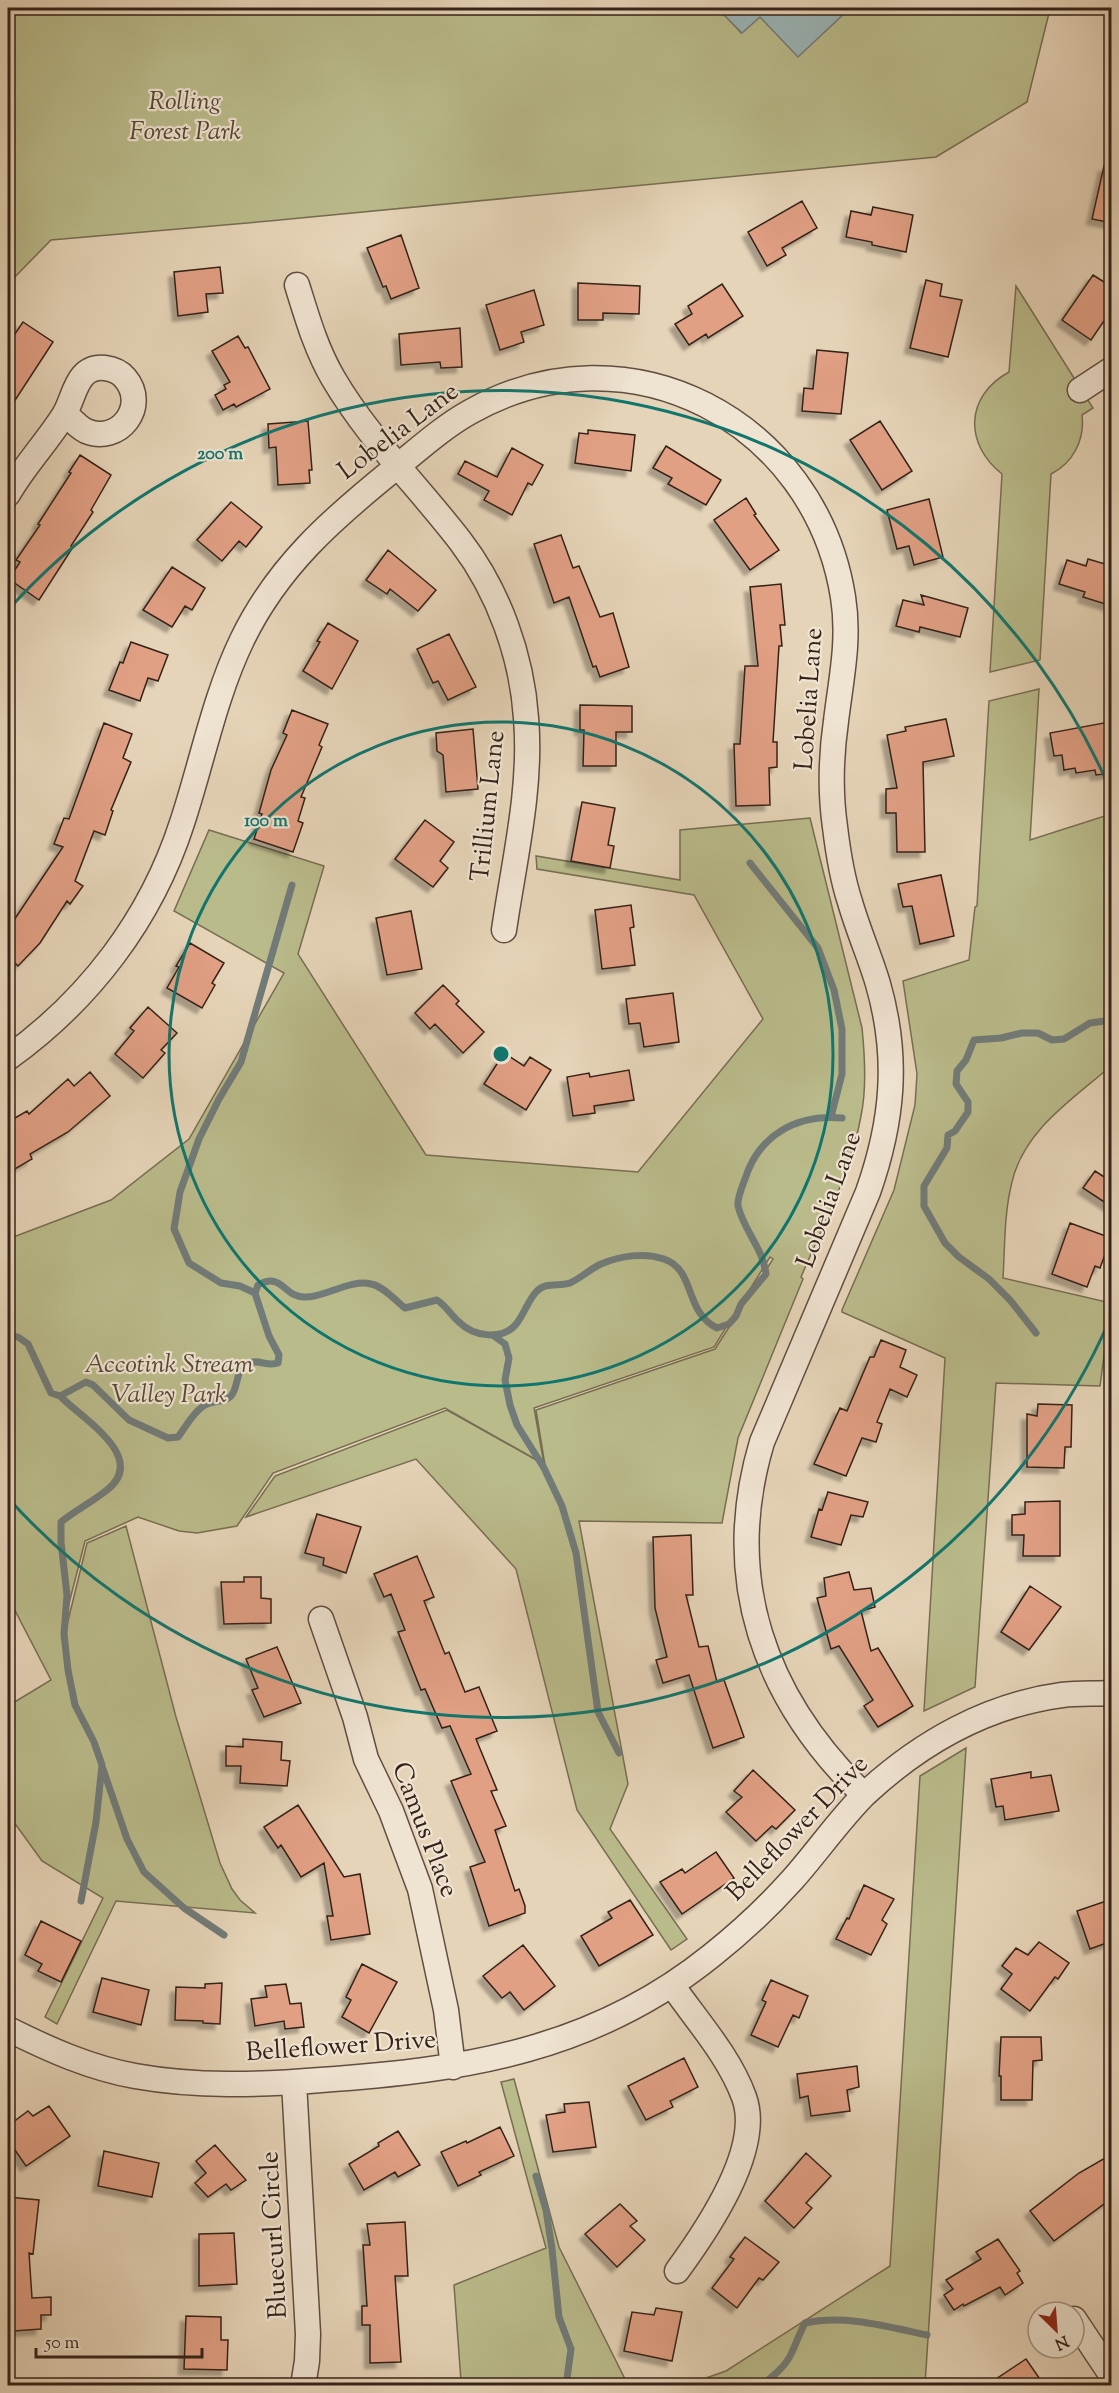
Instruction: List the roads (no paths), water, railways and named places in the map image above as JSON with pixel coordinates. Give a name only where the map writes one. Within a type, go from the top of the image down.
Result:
[{"type":"street","name":"Trillium Lane","points":[[297,285],[317,347],[333,378],[356,413],[462,543],[478,568],[503,620],[520,673],[526,718],[526,764],[504,930]]},
{"type":"street","points":[[1080,390],[1112,369]]},
{"type":"street","name":"Lobelia Lane","points":[[8,1058],[49,1026],[80,996],[106,966],[146,906],[162,875],[181,827],[226,677],[256,614],[283,574],[316,535],[339,513],[449,425],[475,409],[511,393],[552,382],[591,378],[647,384],[683,395],[726,414],[753,434],[782,464],[808,500],[828,538],[840,582],[846,646],[832,756],[834,822],[848,897],[877,982],[884,1011],[892,1073],[891,1099],[881,1156],[868,1192],[762,1442],[751,1488],[746,1534],[748,1577],[756,1620],[767,1657],[783,1693],[828,1758],[864,1795]]},
{"type":"street","points":[[8,494],[65,413]]},
{"type":"street","name":"Camus Place","points":[[321,1619],[355,1717],[366,1759],[391,1811],[420,1889],[446,2010],[453,2067]]},
{"type":"street","name":"Belleflower Drive","points":[[8,2029],[44,2047],[86,2063],[134,2076],[185,2083],[294,2082],[400,2075],[506,2056],[580,2032],[672,1986],[754,1919],[790,1882],[864,1795],[934,1740],[985,1715],[1018,1704],[1062,1695],[1112,1693]]},
{"type":"street","points":[[672,1986],[716,2046],[733,2074],[744,2098],[748,2116],[748,2133],[741,2158],[717,2212],[677,2271]]},
{"type":"street","name":"Bluecurl Circle","points":[[294,2082],[308,2334],[303,2385]]},
{"type":"street","points":[[1086,2337],[1112,2376]]},
{"type":"water","points":[[730,8],[843,8],[847,11],[798,57],[760,17],[742,33],[723,14]]},
{"type":"waterway","points":[[750,863],[818,948],[834,990],[842,1029],[842,1074],[831,1117]]},
{"type":"waterway","points":[[255,1293],[240,1286],[221,1283],[189,1263],[174,1229],[180,1192],[199,1139],[241,1062],[292,885]]},
{"type":"waterway","points":[[1036,1333],[1010,1300],[989,1279],[959,1257],[945,1243],[924,1206],[924,1186],[947,1148],[948,1135],[955,1131],[968,1112],[968,1102],[956,1084],[957,1071],[966,1060],[974,1040],[1001,1038],[1022,1033],[1038,1033],[1052,1040],[1064,1039],[1090,1023],[1112,1020]]},
{"type":"waterway","points":[[8,1336],[18,1337],[28,1344],[51,1393],[60,1396],[86,1382],[93,1385],[129,1420],[168,1438],[178,1437],[193,1415],[205,1405],[225,1400],[231,1396],[239,1374],[247,1364],[251,1362],[278,1363],[279,1355],[269,1336],[255,1293],[258,1285],[267,1282],[279,1283],[293,1294],[307,1297],[355,1284],[376,1285],[405,1308],[437,1300],[465,1327],[480,1334],[496,1335],[504,1333],[517,1323],[533,1296],[540,1289],[548,1285],[570,1283],[608,1261],[632,1256],[648,1256],[664,1259],[674,1264],[686,1281],[699,1312],[717,1328],[729,1324],[736,1316],[741,1304],[766,1274],[761,1256],[744,1224],[738,1206],[740,1192],[751,1164],[770,1139],[782,1130],[809,1120],[842,1118]]},
{"type":"waterway","points":[[494,1336],[505,1344],[509,1358],[505,1380],[517,1425],[544,1468],[562,1506],[576,1553],[598,1712],[619,1753]]},
{"type":"waterway","points":[[60,1396],[107,1439],[116,1452],[120,1464],[118,1477],[107,1490],[61,1522],[67,1595],[64,1634],[68,1670],[75,1705],[94,1742],[102,1765],[96,1822],[81,1901]]},
{"type":"waterway","points":[[103,1769],[127,1839],[144,1872],[184,1908],[224,1935]]},
{"type":"waterway","points":[[536,2176],[546,2210],[559,2317],[571,2349],[566,2386]]},
{"type":"waterway","points":[[761,2386],[786,2363],[805,2323],[851,2321],[927,2335]]},
{"type":"park label","name":"Rolling Forest Park","points":[[185,117]]},
{"type":"park label","name":"Accotink Stream Valley Park","points":[[169,1380]]}]
